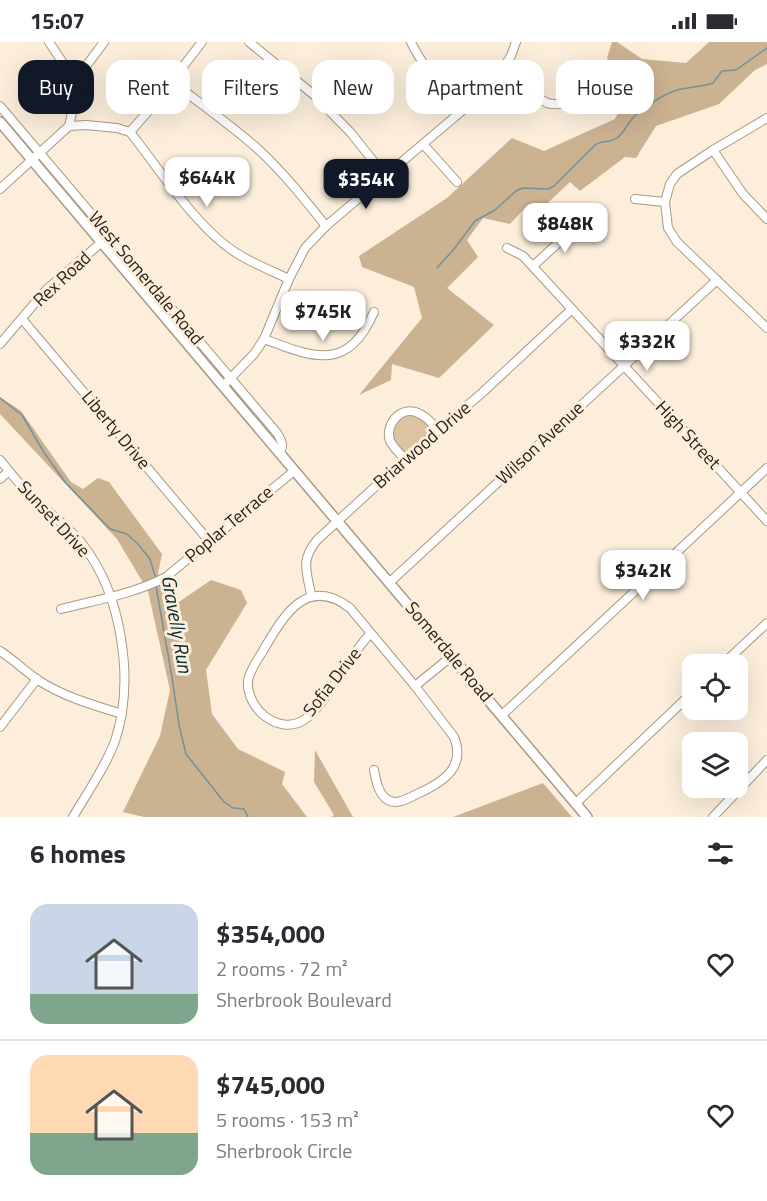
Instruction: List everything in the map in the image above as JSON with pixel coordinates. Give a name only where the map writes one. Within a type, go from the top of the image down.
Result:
[{"type":"main road","name":"West Somerdale Road","points":[[0,122],[31,161],[226,382],[279,453],[310,487]]},
{"type":"main road","name":"Somerdale Road","points":[[310,487],[587,817]]},
{"type":"street","points":[[49,42],[61,60]]},
{"type":"street","points":[[91,60],[104,42]]},
{"type":"street","points":[[188,60],[202,42]]},
{"type":"street","points":[[249,42],[314,95],[351,133],[386,177]]},
{"type":"street","points":[[411,42],[422,60]]},
{"type":"street","points":[[508,60],[516,42]]},
{"type":"street","points":[[190,95],[260,151],[326,226]]},
{"type":"street","name":"West Somerdale Road","points":[[0,106],[226,382]]},
{"type":"street","points":[[0,189],[69,126],[72,114]]},
{"type":"street","points":[[130,132],[145,114]]},
{"type":"street","points":[[226,382],[254,354],[264,339],[289,279],[305,248],[326,226],[458,114]]},
{"type":"street","points":[[767,118],[676,174],[670,184],[665,202],[666,222],[672,235],[767,328]]},
{"type":"street","points":[[69,126],[117,128],[130,132],[193,212],[221,242],[238,254],[289,279]]},
{"type":"street","points":[[423,144],[457,183]]},
{"type":"street","points":[[713,150],[743,195],[767,219]]},
{"type":"street","points":[[635,199],[665,202]]},
{"type":"street","points":[[533,266],[580,223]]},
{"type":"street","name":"Rex Road","points":[[0,344],[46,290],[102,242]]},
{"type":"street","name":"High Street","points":[[507,248],[523,256],[533,266],[767,521]]},
{"type":"street","name":"Wilson Avenue","points":[[390,582],[717,280]]},
{"type":"street","name":"Briarwood Drive","points":[[311,595],[305,561],[308,552],[338,520],[437,430],[483,392],[572,309]]},
{"type":"street","points":[[264,339],[291,349],[331,356],[344,352],[356,343],[366,330],[374,312]]},
{"type":"street","name":"Liberty Drive","points":[[22,319],[209,541]]},
{"type":"street","points":[[405,459],[390,442],[389,427],[396,417],[406,411],[416,412],[428,419],[437,430]]},
{"type":"street","name":"Sunset Drive","points":[[0,460],[28,494],[83,544],[111,597],[124,664],[122,714],[105,763],[72,817]]},
{"type":"street","points":[[502,715],[767,468]]},
{"type":"street","points":[[0,479],[9,471]]},
{"type":"street","name":"Poplar Terrace","points":[[61,609],[111,597],[153,584],[166,577],[294,471]]},
{"type":"street","name":"Sofia Drive","points":[[371,633],[320,704],[308,716],[293,724],[280,724],[268,719],[252,704],[248,691],[248,678],[277,627],[291,609],[311,595],[329,596],[339,600],[350,608],[371,633],[415,686],[444,723],[458,746],[454,766],[439,783],[405,800],[395,802],[382,795],[374,770]]},
{"type":"street","points":[[734,654],[767,623]]},
{"type":"street","points":[[0,651],[38,679],[77,701],[122,714]]},
{"type":"street","points":[[415,686],[452,656]]},
{"type":"street","points":[[0,727],[38,679]]},
{"type":"street","points":[[576,803],[682,702]]},
{"type":"street","points":[[713,817],[767,760]]},
{"type":"shaded area","points":[[612,42],[617,42],[642,59],[653,60],[608,60]]},
{"type":"shaded area","points":[[709,42],[767,42],[767,64],[755,70],[719,104],[656,126],[636,158],[625,157],[580,191],[570,182],[536,214],[525,208],[510,224],[483,218],[467,240],[478,257],[447,288],[494,325],[439,378],[392,364],[391,380],[359,395],[422,318],[414,287],[362,267],[359,256],[447,198],[512,138],[544,151],[615,119],[618,114],[654,114],[654,60],[686,63]]},
{"type":"shaded area","points":[[0,397],[21,411],[71,482],[83,489],[98,478],[109,482],[162,554],[158,574],[173,606],[211,580],[241,590],[247,603],[206,670],[212,714],[238,749],[285,772],[282,784],[307,817],[144,817],[123,812],[160,736],[170,690],[148,591],[117,539],[0,414]]},
{"type":"shaded area","points":[[412,411],[437,430],[405,459],[392,442],[390,426],[392,421]]},
{"type":"shaded area","points":[[315,750],[353,817],[331,817],[334,815],[314,782]]},
{"type":"shaded area","points":[[543,783],[572,817],[453,817]]},
{"type":"waterway","points":[[437,268],[475,221],[495,210],[516,191],[523,188],[548,189],[554,186],[595,145],[617,138],[634,117],[651,104],[677,90],[713,83],[722,71],[736,70],[767,48]]},
{"type":"waterway","name":"Gravelly Run","points":[[0,398],[22,415],[65,482],[110,529],[127,534],[138,544],[150,559],[156,579]]},
{"type":"waterway","name":"Gravelly Run","points":[[156,586],[186,754],[224,802],[233,808],[244,809],[248,817]]}]
